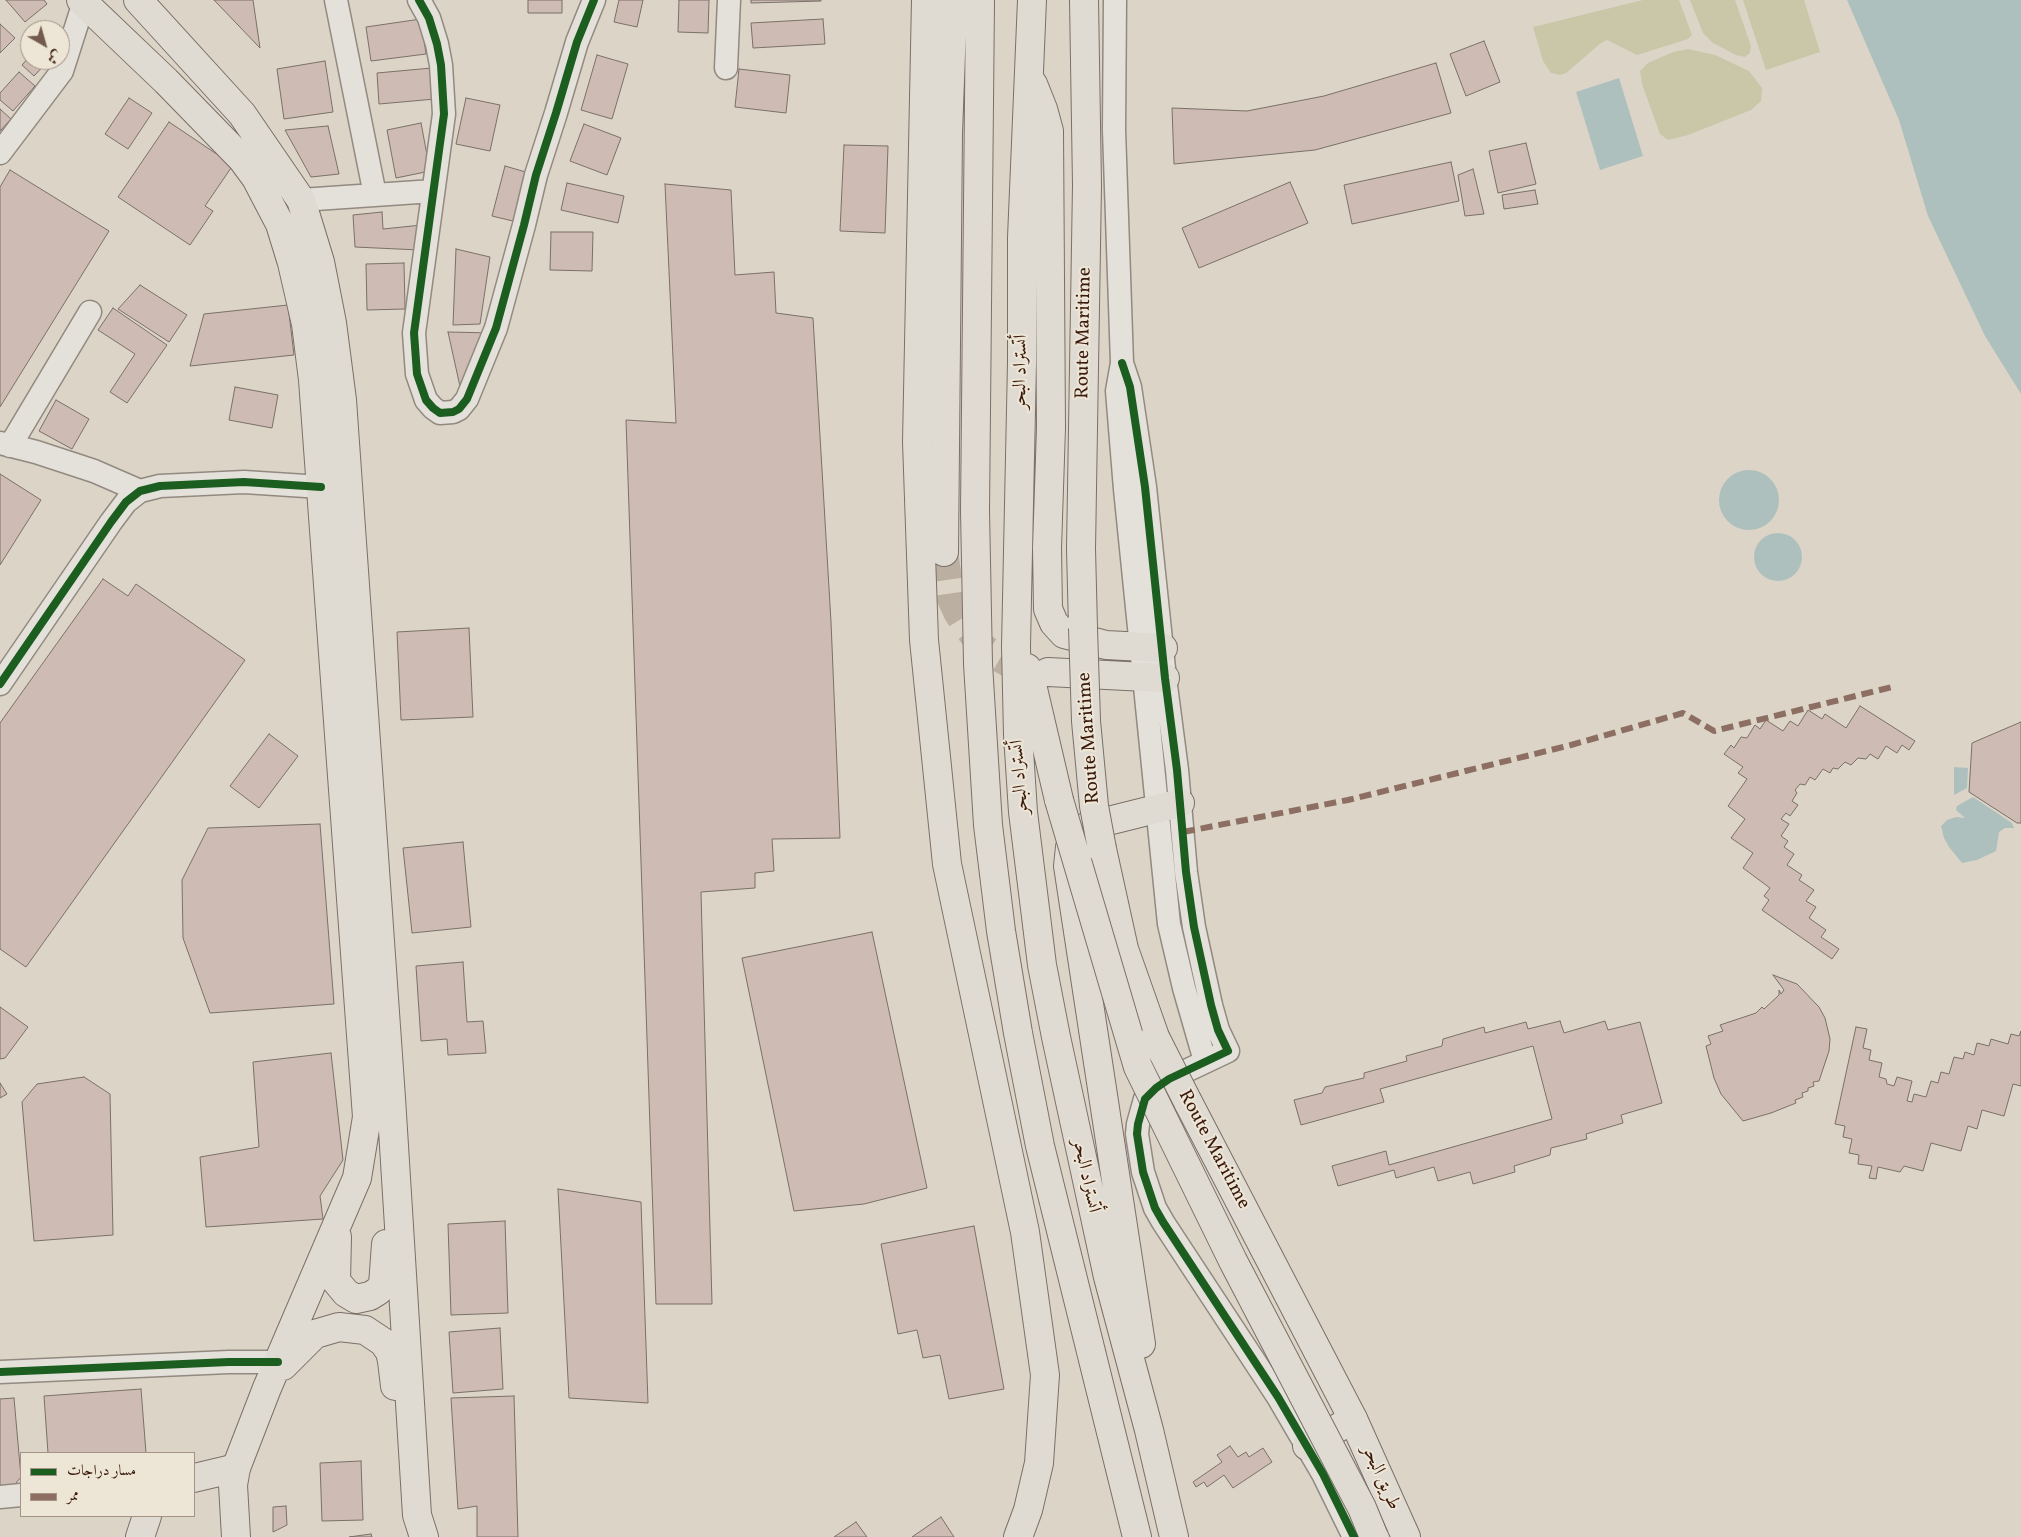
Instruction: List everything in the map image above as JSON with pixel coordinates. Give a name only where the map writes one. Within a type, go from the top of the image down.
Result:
[{"type":"main road","points":[[138,0],[242,114],[301,200],[320,262],[332,323],[342,400],[420,1526]]},
{"type":"main road","points":[[926,0],[917,442],[924,640],[947,864],[1007,1141],[1024,1232],[1045,1375],[1051,1462],[1044,1508],[1036,1537]]},
{"type":"main road","points":[[944,552],[948,133],[953,0]]},
{"type":"main road","name":"أتستراد البحر","points":[[980,0],[975,511],[978,664],[988,825],[1001,932],[1040,1146],[1137,1537]]},
{"type":"main road","name":"أتستراد البحر","points":[[1032,0],[1022,238],[1022,362],[1016,646],[1018,735],[1023,812],[1042,965],[1083,1170],[1174,1537]]},
{"type":"main road","name":"Route Maritime","points":[[1084,0],[1087,185],[1081,550],[1086,720],[1094,806],[1124,949],[1154,1037],[1354,1419]]},
{"type":"main road","points":[[82,1],[166,81],[242,159],[256,178],[280,224],[292,263],[306,324],[313,380],[367,1117],[356,1178],[267,1388],[236,1468],[233,1495],[236,1537]]},
{"type":"main road","points":[[1028,74],[1043,109],[1049,131],[1051,428],[1047,548],[1048,609],[1054,623],[1064,634],[1106,645],[1152,647]]},
{"type":"main road","points":[[1016,646],[1030,676],[1059,800],[1138,1067],[1233,1261],[1362,1508],[1374,1537]]},
{"type":"main road","points":[[1048,672],[1154,678]]},
{"type":"main road","points":[[1140,1400],[1144,1359],[1068,866],[1070,847],[1076,834],[1088,826],[1168,807]]},
{"type":"main road","points":[[338,1221],[336,1281],[351,1297],[356,1299],[370,1296],[383,1285],[385,1274],[388,1122],[391,1098]]},
{"type":"main road","points":[[1018,1537],[1028,1510],[1039,1463],[1045,1375],[1045,1265],[1040,1146]]},
{"type":"main road","points":[[267,1388],[290,1358],[315,1334],[339,1327],[365,1330],[376,1336],[390,1352],[403,1467],[420,1526]]},
{"type":"main road","points":[[1307,1446],[1354,1419]]},
{"type":"main road","name":"طريق البحر","points":[[1354,1419],[1406,1537]]},
{"type":"main road","points":[[195,1478],[236,1468]]},
{"type":"main road","points":[[140,1537],[147,1517]]},
{"type":"street","points":[[336,0],[375,195]]},
{"type":"street","points":[[418,0],[429,18],[437,44],[441,65],[444,114],[414,333],[417,374],[426,400],[440,413],[453,412],[459,409],[467,399],[496,328],[536,175],[577,42],[594,0]]},
{"type":"street","points":[[726,68],[729,0]]},
{"type":"street","points":[[1115,0],[1114,130],[1122,363],[1130,387],[1145,487],[1154,678],[1150,727],[1168,807],[1186,872],[1194,927],[1211,1005],[1218,1030],[1228,1051],[1163,1083],[1146,1099],[1138,1124],[1137,1134],[1143,1172],[1155,1208],[1162,1222],[1278,1397],[1337,1500],[1354,1537]]},
{"type":"street","points":[[0,153],[62,71],[82,1]]},
{"type":"street","points":[[301,200],[433,192]]},
{"type":"street","points":[[90,312],[5,444],[94,471],[140,491]]},
{"type":"street","points":[[0,684],[111,522],[126,502],[140,491],[160,486],[244,482],[321,487]]},
{"type":"street","points":[[1168,807],[1169,924],[1184,988],[1205,1061]]},
{"type":"street","points":[[0,1372],[220,1362],[278,1362]]},
{"type":"street","points":[[0,1498],[20,1496]]},
{"type":"shaded area","points":[[1643,0],[1679,0],[1692,35],[1688,39],[1637,55],[1607,40],[1566,73],[1560,75],[1551,73],[1543,61],[1533,27]]},
{"type":"shaded area","points":[[1690,0],[1735,0],[1751,46],[1750,53],[1745,57],[1736,55],[1713,43],[1703,33]]},
{"type":"shaded area","points":[[1743,0],[1804,0],[1820,52],[1766,70]]},
{"type":"shaded area","points":[[1847,0],[2021,0],[2021,394],[1985,336],[1928,216],[1899,120]]},
{"type":"shaded area","points":[[1688,49],[1715,55],[1749,71],[1762,88],[1761,101],[1751,110],[1688,135],[1668,140],[1660,134],[1642,84],[1640,71],[1648,63],[1673,52]]},
{"type":"shaded area","points":[[1619,78],[1643,156],[1600,170],[1576,92]]},
{"type":"shaded area","points":[[1749,470],[1765,475],[1770,479],[1774,484],[1779,500],[1774,516],[1770,521],[1765,525],[1749,530],[1733,525],[1728,521],[1724,516],[1719,500],[1724,484],[1728,479],[1733,475]]},
{"type":"shaded area","points":[[1773,533],[1783,533],[1792,537],[1798,543],[1801,548],[1801,566],[1792,577],[1783,581],[1773,581],[1764,577],[1758,571],[1754,562],[1754,552],[1758,543],[1764,537]]},
{"type":"shaded area","points":[[1954,767],[1968,768],[1967,788],[1954,795]]},
{"type":"shaded area","points":[[1973,797],[2012,823],[2014,828],[2005,828],[1999,832],[1996,851],[1977,860],[1962,863],[1949,847],[1941,826],[1947,820],[1956,817],[1965,818],[1956,810],[1957,806]]},
{"type":"building","points":[[6,0],[44,0],[47,4],[27,20],[23,20]]},
{"type":"building","points":[[214,0],[253,0],[260,48]]},
{"type":"building","points":[[528,0],[562,0],[562,13],[528,13]]},
{"type":"building","points":[[619,0],[643,0],[637,27],[614,22]]},
{"type":"building","points":[[679,0],[709,0],[708,33],[678,32]]},
{"type":"building","points":[[751,0],[821,0],[821,1],[751,3]]},
{"type":"building","points":[[421,19],[426,54],[371,61],[366,27]]},
{"type":"building","points":[[823,19],[825,44],[753,48],[751,23]]},
{"type":"building","points":[[0,24],[15,38],[0,53]]},
{"type":"building","points":[[1484,41],[1500,82],[1466,96],[1450,54]]},
{"type":"building","points":[[597,55],[628,64],[612,119],[581,110]]},
{"type":"building","points":[[325,61],[333,112],[284,119],[277,69]]},
{"type":"building","points":[[1436,63],[1451,113],[1315,150],[1174,164],[1172,108],[1247,111],[1324,96]]},
{"type":"building","points":[[432,68],[435,99],[379,104],[377,73]]},
{"type":"building","points":[[739,69],[790,75],[786,113],[735,107]]},
{"type":"building","points":[[27,70],[40,70],[34,76]]},
{"type":"building","points":[[19,72],[35,86],[13,111],[0,100],[0,93]]},
{"type":"building","points":[[129,98],[152,113],[128,149],[105,134]]},
{"type":"building","points":[[466,98],[500,105],[490,151],[456,144]]},
{"type":"building","points":[[0,109],[11,119],[0,131]]},
{"type":"building","points":[[169,122],[233,165],[205,206],[213,211],[190,245],[118,197]]},
{"type":"building","points":[[421,123],[430,171],[396,178],[387,130]]},
{"type":"building","points":[[584,124],[621,138],[607,175],[570,161]]},
{"type":"building","points":[[328,126],[339,174],[311,177],[285,130]]},
{"type":"building","points":[[1526,143],[1536,184],[1498,193],[1489,151]]},
{"type":"building","points":[[844,145],[888,146],[885,233],[840,231]]},
{"type":"building","points":[[1451,162],[1459,201],[1352,224],[1344,185]]},
{"type":"building","points":[[505,166],[529,173],[517,222],[492,216]]},
{"type":"building","points":[[1473,169],[1484,214],[1465,216],[1458,175]]},
{"type":"building","points":[[10,170],[109,231],[0,407],[0,187]]},
{"type":"building","points":[[1290,182],[1308,223],[1199,268],[1182,228]]},
{"type":"building","points":[[567,183],[624,196],[618,223],[561,210]]},
{"type":"building","points":[[665,184],[731,190],[735,275],[774,272],[776,313],[813,318],[831,622],[840,838],[772,839],[774,871],[755,873],[755,888],[701,892],[712,1304],[656,1304],[626,420],[676,423]]},
{"type":"building","points":[[1535,190],[1538,204],[1504,209],[1502,195]]},
{"type":"building","points":[[382,212],[383,229],[422,225],[419,250],[355,247],[353,215]]},
{"type":"building","points":[[551,232],[593,232],[592,271],[550,270]]},
{"type":"building","points":[[456,249],[490,257],[480,324],[453,325]]},
{"type":"building","points":[[404,263],[405,309],[367,310],[366,264]]},
{"type":"building","points":[[140,285],[187,315],[169,342],[118,309]]},
{"type":"building","points":[[288,305],[294,355],[190,366],[204,314]]},
{"type":"building","points":[[113,308],[167,345],[127,403],[110,392],[135,354],[98,330]]},
{"type":"building","points":[[448,332],[492,333],[463,400]]},
{"type":"building","points":[[235,387],[278,395],[272,428],[229,420]]},
{"type":"building","points":[[56,400],[89,419],[72,449],[39,431]]},
{"type":"building","points":[[0,474],[41,500],[0,565]]},
{"type":"building","points":[[103,579],[128,596],[136,584],[245,660],[26,967],[0,949],[0,723]]},
{"type":"building","points":[[469,628],[473,717],[401,720],[397,632]]},
{"type":"building","points":[[1860,706],[1915,741],[1909,750],[1902,745],[1897,753],[1886,746],[1878,759],[1870,754],[1866,759],[1858,758],[1851,765],[1845,762],[1838,769],[1833,768],[1830,773],[1823,769],[1815,780],[1810,777],[1805,785],[1800,784],[1795,790],[1797,793],[1792,801],[1798,805],[1790,816],[1786,813],[1781,819],[1789,824],[1781,836],[1788,841],[1784,847],[1794,854],[1787,865],[1802,875],[1799,880],[1814,890],[1806,901],[1816,907],[1809,918],[1826,930],[1821,937],[1839,949],[1832,959],[1762,910],[1769,900],[1764,896],[1770,888],[1743,868],[1753,853],[1731,838],[1745,819],[1728,806],[1747,779],[1738,773],[1743,767],[1724,754],[1731,745],[1734,748],[1741,737],[1747,738],[1755,725],[1760,729],[1766,720],[1783,731],[1790,721],[1798,726],[1808,710],[1822,719],[1825,714],[1846,728]]},
{"type":"building","points":[[2021,722],[2021,823],[2017,823],[1969,792],[1972,743]]},
{"type":"building","points":[[269,734],[298,756],[259,808],[230,786]]},
{"type":"building","points":[[320,824],[334,1004],[210,1013],[183,938],[182,880],[208,828]]},
{"type":"building","points":[[463,842],[471,927],[412,933],[403,848]]},
{"type":"building","points":[[872,932],[927,1188],[864,1204],[794,1211],[742,958]]},
{"type":"building","points":[[463,962],[467,1022],[483,1021],[486,1053],[448,1055],[447,1039],[421,1041],[416,966]]},
{"type":"building","points":[[1773,975],[1797,984],[1819,1007],[1825,1018],[1830,1039],[1829,1051],[1819,1081],[1813,1082],[1814,1086],[1802,1093],[1803,1097],[1795,1100],[1796,1103],[1743,1121],[1721,1094],[1714,1078],[1706,1046],[1711,1044],[1708,1036],[1723,1031],[1720,1025],[1756,1013],[1762,1007],[1764,1009],[1779,995],[1779,990],[1781,994],[1784,990]]},
{"type":"building","points":[[0,1007],[28,1027],[5,1058],[0,1059]]},
{"type":"building","points":[[1560,1021],[1564,1033],[1605,1021],[1608,1030],[1640,1022],[1662,1103],[1621,1115],[1623,1123],[1586,1134],[1587,1139],[1551,1148],[1550,1155],[1514,1166],[1515,1172],[1473,1184],[1470,1172],[1438,1181],[1434,1167],[1396,1178],[1394,1170],[1338,1186],[1332,1166],[1386,1151],[1389,1165],[1552,1119],[1533,1046],[1380,1089],[1384,1102],[1301,1125],[1294,1100],[1322,1093],[1325,1087],[1364,1078],[1364,1073],[1407,1061],[1406,1056],[1442,1046],[1443,1039],[1484,1027],[1485,1033],[1526,1022],[1528,1029]]},
{"type":"building","points":[[1856,1027],[1867,1029],[1863,1048],[1871,1050],[1869,1060],[1882,1063],[1879,1077],[1886,1079],[1887,1084],[1894,1086],[1897,1077],[1912,1081],[1907,1101],[1912,1102],[1914,1094],[1926,1097],[1931,1081],[1938,1083],[1941,1072],[1949,1074],[1954,1057],[1963,1059],[1965,1052],[1974,1055],[1977,1043],[1989,1046],[1991,1039],[2008,1044],[2011,1034],[2019,1036],[2021,1031],[2021,1086],[2013,1084],[2004,1116],[1982,1110],[1977,1129],[1968,1126],[1961,1151],[1931,1143],[1923,1171],[1904,1166],[1900,1172],[1878,1167],[1876,1179],[1869,1178],[1872,1166],[1858,1164],[1859,1155],[1849,1153],[1852,1139],[1843,1137],[1845,1126],[1835,1124]]},
{"type":"building","points":[[331,1053],[343,1160],[320,1196],[323,1219],[206,1227],[200,1157],[259,1147],[253,1062]]},
{"type":"building","points":[[84,1077],[110,1094],[113,1235],[34,1241],[22,1102],[37,1084]]},
{"type":"building","points":[[0,1083],[7,1094],[0,1098]]},
{"type":"building","points":[[558,1189],[641,1202],[648,1403],[569,1398]]},
{"type":"building","points":[[505,1221],[508,1313],[451,1315],[448,1224]]},
{"type":"building","points":[[974,1226],[1004,1389],[949,1399],[940,1355],[923,1358],[917,1330],[898,1334],[881,1244]]},
{"type":"building","points":[[500,1328],[503,1389],[453,1393],[449,1332]]},
{"type":"building","points":[[141,1389],[146,1452],[48,1452],[44,1396]]},
{"type":"building","points":[[514,1396],[518,1537],[477,1537],[477,1506],[458,1509],[451,1398]]},
{"type":"building","points":[[14,1398],[20,1478],[11,1489],[0,1489],[0,1399]]},
{"type":"building","points":[[1230,1446],[1238,1457],[1246,1452],[1249,1457],[1263,1448],[1272,1462],[1233,1488],[1224,1475],[1207,1487],[1204,1482],[1196,1487],[1193,1482],[1222,1462],[1217,1455]]},
{"type":"building","points":[[361,1461],[363,1520],[322,1521],[320,1463]]},
{"type":"building","points":[[286,1506],[287,1525],[273,1532],[273,1507]]},
{"type":"building","points":[[941,1517],[954,1537],[912,1537]]},
{"type":"building","points":[[856,1522],[867,1537],[834,1537]]},
{"type":"building","points":[[371,1534],[372,1537],[349,1537]]},
{"type":"tunnel","points":[[944,552],[951,599],[965,625],[983,647],[996,656],[1010,664],[1038,670]]},
{"type":"marked path","points":[[1183,832],[1348,800],[1571,745],[1683,713],[1714,731],[1896,686]]},
{"type":"cycle path","points":[[419,0],[429,18],[437,44],[441,65],[444,114],[414,333],[417,374],[426,400],[440,413],[453,412],[459,409],[467,399],[496,328],[536,175],[577,42],[594,0]]},
{"type":"cycle path","points":[[1122,363],[1130,387],[1145,487],[1165,678],[1177,770],[1186,872],[1194,927],[1211,1005],[1218,1030],[1228,1051],[1169,1079],[1145,1099],[1137,1134],[1143,1172],[1155,1208],[1163,1222],[1278,1397],[1323,1474],[1354,1537]]},
{"type":"cycle path","points":[[0,684],[111,522],[126,502],[140,491],[160,486],[244,482],[321,487]]},
{"type":"cycle path","points":[[0,1372],[229,1362],[278,1362]]}]
